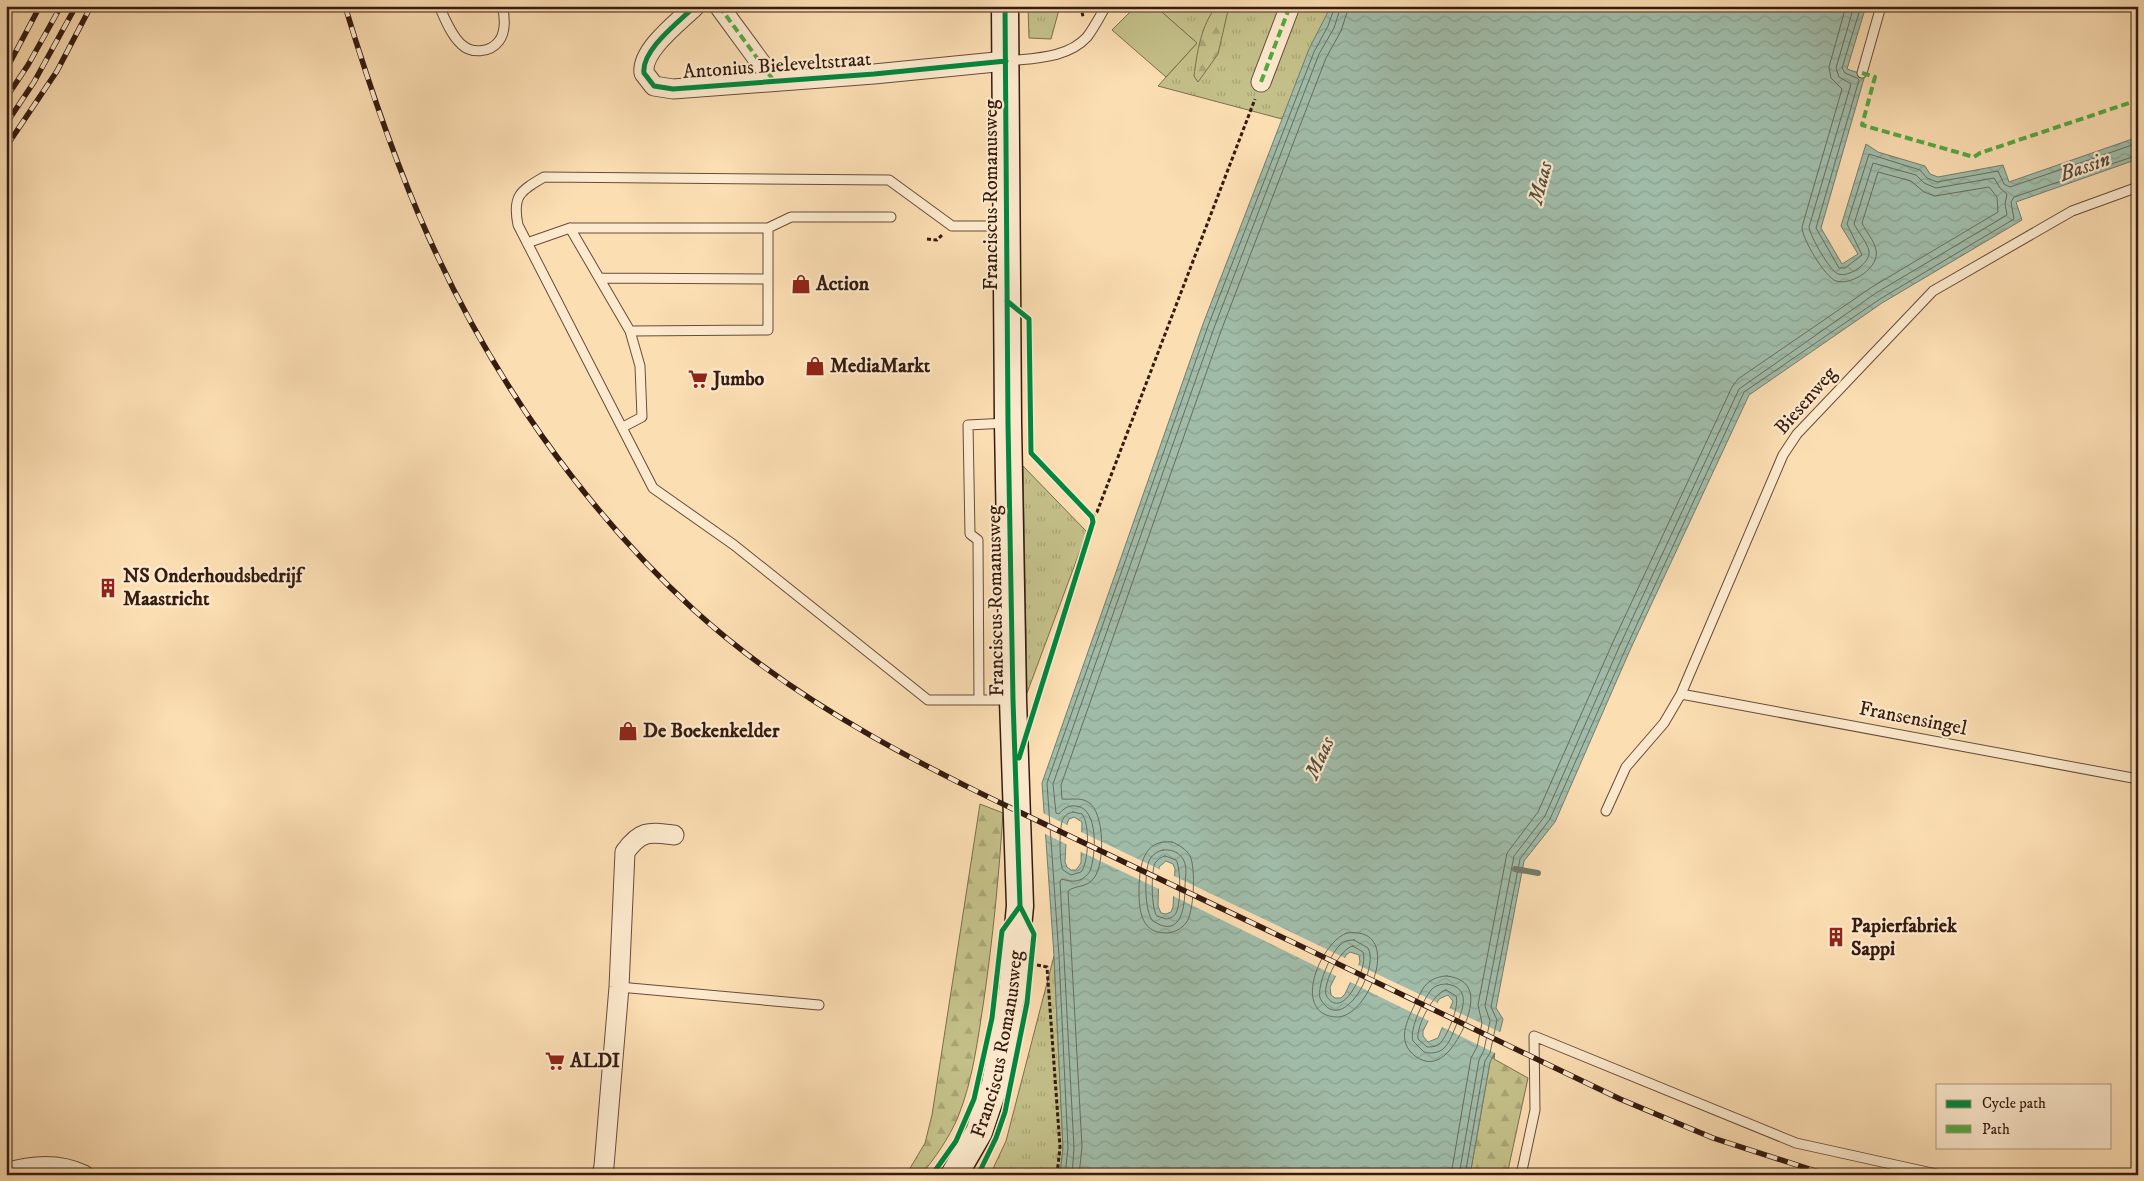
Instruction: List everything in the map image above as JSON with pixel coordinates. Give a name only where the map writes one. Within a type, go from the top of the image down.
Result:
[{"type":"street","name":"Antonius Bieleveltstraat","points":[[695,6],[651,50],[643,66],[648,80],[654,86],[672,90],[1006,61]]},
{"type":"street","name":"Antonius Bieleveltstraat","points":[[719,6],[774,81]]},
{"type":"street","name":"Franciscus Romanusweg","points":[[954,1175],[979,1132],[990,1103],[1004,1042],[1012,992],[1020,888],[1012,700],[1005,6]]},
{"type":"street","points":[[1261,82],[1290,6]]},
{"type":"street","points":[[602,1175],[619,987],[625,852],[635,838],[649,832],[674,835]]},
{"type":"street","points":[[6,1173],[58,1166],[84,1175]]},
{"type":"lane","points":[[439,6],[455,37],[462,45],[480,51],[493,46],[500,40],[504,15],[502,6]]},
{"type":"lane","points":[[1006,61],[1054,55],[1068,50],[1086,37],[1106,6]]},
{"type":"lane","points":[[1862,73],[1882,6]]},
{"type":"lane","points":[[1007,226],[952,226],[888,180],[544,177],[527,187],[518,197],[514,208],[518,225],[623,427],[652,488],[734,545],[928,700],[1012,700]]},
{"type":"lane","name":"Biesenweg","points":[[1606,811],[1626,767],[1664,723],[1681,694],[1783,455],[1797,434],[1933,291],[2072,211],[2138,187]]},
{"type":"lane","points":[[527,243],[570,228],[768,228],[791,217],[891,217]]},
{"type":"lane","points":[[570,228],[630,331],[640,366],[642,417],[623,427]]},
{"type":"lane","points":[[630,331],[768,330],[768,228]]},
{"type":"lane","points":[[599,278],[768,279]]},
{"type":"lane","points":[[979,700],[978,540],[970,534],[968,425],[1008,423]]},
{"type":"lane","name":"Fransensingel","points":[[1681,694],[2138,779]]},
{"type":"lane","points":[[619,987],[819,1005]]},
{"type":"lane","points":[[1522,1175],[1535,1110],[1534,1036],[1796,1143],[1941,1175]]},
{"type":"path","points":[[1085,510],[1093,519],[1261,82]]},
{"type":"path","points":[[927,239],[937,240]]},
{"type":"path","points":[[1032,957],[1032,964],[1047,967],[1060,1147],[1057,1175]]},
{"type":"green space","points":[[1028,6],[1060,6],[1051,39],[1029,38]]},
{"type":"green space","points":[[1136,6],[1155,6],[1197,43],[1166,77],[1112,30]]},
{"type":"green space","points":[[1155,6],[1331,6],[1282,119],[1158,86],[1197,43]]},
{"type":"green space","points":[[1217,6],[1229,6],[1218,54],[1198,82],[1194,76],[1203,30]]},
{"type":"green space","points":[[1023,466],[1087,532],[1027,693]]},
{"type":"green space","points":[[980,804],[1003,813],[993,929],[974,1059],[963,1103],[946,1140],[921,1175],[906,1175],[925,1143],[932,1115]]},
{"type":"green space","points":[[1054,956],[1063,1148],[1060,1175],[990,1175],[1006,1141]]},
{"type":"green space","points":[[1495,1052],[1494,1059],[1528,1078],[1507,1175],[1470,1175],[1490,1062]]},
{"type":"water","points":[[1331,6],[1866,6],[1847,69],[1865,75],[1821,228],[1842,264],[1858,254],[1841,226],[1866,144],[1878,152],[1925,166],[1930,174],[1938,177],[2003,165],[2009,182],[2138,137],[2138,159],[2016,202],[2022,220],[1882,303],[1749,395],[1630,650],[1555,822],[1524,861],[1496,1008],[1503,1019],[1493,1059],[1494,1054],[1490,1062],[1470,1175],[1060,1175],[1063,1148],[1054,956],[1042,783],[1203,324],[1309,49]],"holes":[[[1074,817],[1082,822],[1081,863],[1076,870],[1071,870],[1065,862],[1067,824],[1069,819]],[[1166,861],[1173,864],[1175,869],[1173,907],[1171,912],[1166,914],[1161,913],[1158,906],[1159,867]],[[1350,952],[1359,955],[1360,962],[1345,994],[1341,998],[1335,998],[1331,995],[1330,987],[1346,955]],[[1448,995],[1453,1001],[1438,1038],[1428,1042],[1423,1036],[1423,1031],[1439,999]]]},
{"type":"pier","points":[[1041,812],[1069,826],[1068,845],[1043,833]]},
{"type":"pier","points":[[1079,831],[1161,870],[1161,890],[1079,851]]},
{"type":"pier","points":[[1172,875],[1347,959],[1338,977],[1171,895]]},
{"type":"pier","points":[[1356,964],[1440,1004],[1431,1022],[1348,981]]},
{"type":"pier","points":[[1449,1008],[1502,1033],[1497,1054],[1440,1026]]},
{"type":"waterway","points":[[1515,869],[1538,873]]},
{"type":"railway","points":[[6,70],[40,6]]},
{"type":"railway","points":[[6,98],[28,65],[61,6]]},
{"type":"railway","points":[[6,124],[34,82],[76,6]]},
{"type":"railway","points":[[6,147],[57,71],[91,6]]},
{"type":"railway","points":[[345,6],[383,124],[429,238],[481,340],[511,389],[577,483],[614,528],[694,610],[742,651],[846,721],[900,752],[1012,809],[1620,1099],[1713,1138],[1828,1175]]},
{"type":"marked path","points":[[719,6],[774,81]]},
{"type":"marked path","points":[[1261,82],[1290,6]]},
{"type":"marked path","points":[[1862,73],[1875,77],[1862,125],[1974,157],[1980,153],[2138,100]]},
{"type":"cycle path","points":[[695,6],[662,37],[648,55],[644,73],[654,86],[673,89],[874,74],[1006,61]]},
{"type":"cycle path","points":[[932,1175],[956,1141],[974,1099],[992,1018],[1002,931],[1020,906],[1013,700],[1008,423],[1005,6]]},
{"type":"cycle path","points":[[1007,301],[1029,319],[1031,453],[1092,517],[1093,522],[1019,758]]},
{"type":"cycle path","points":[[978,1175],[996,1138],[1005,1112],[1027,1003],[1034,934],[1020,906]]},
{"type":"place","name":"Action","points":[[801,284]]},
{"type":"place","name":"MediaMarkt","points":[[815,366]]},
{"type":"place","name":"Jumbo","points":[[698,379]]},
{"type":"place","name":"NS Onderhoudsbedrijf Maastricht","points":[[108,588]]},
{"type":"place","name":"De Boekenkelder","points":[[628,731]]},
{"type":"place","name":"Papierfabriek Sappi","points":[[1836,937]]},
{"type":"place","name":"ALDI","points":[[555,1061]]},
{"type":"water label","name":"Bassin","points":[[2085,167]]},
{"type":"water label","name":"Maas","points":[[1541,183]]},
{"type":"water label","name":"Maas","points":[[1320,758]]}]
